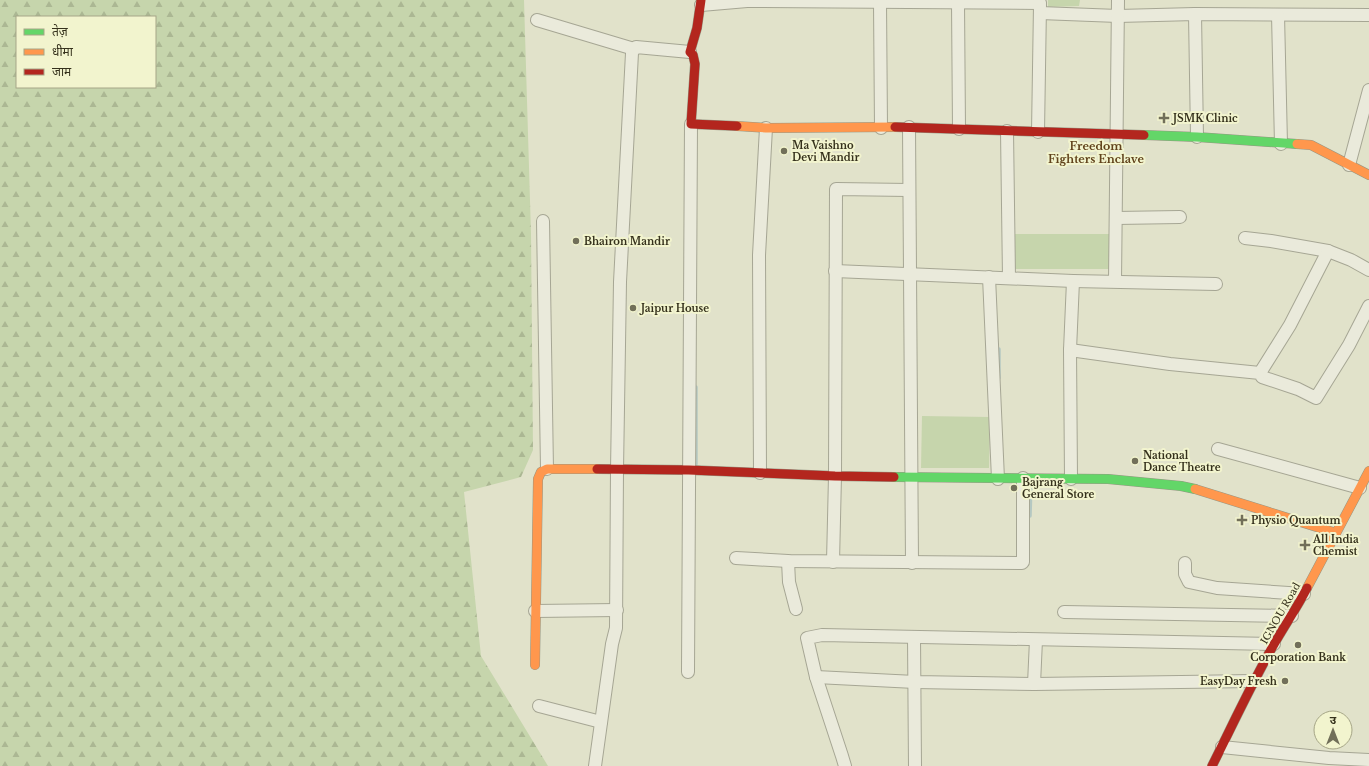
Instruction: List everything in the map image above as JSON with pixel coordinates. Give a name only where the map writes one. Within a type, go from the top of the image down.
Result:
[{"type":"street","points":[[1115,281],[1118,0]]},
{"type":"street","points":[[688,672],[691,124],[695,64],[693,55],[690,52],[701,2],[958,3],[1040,6],[1118,16],[1195,14],[1369,16]]},
{"type":"street","points":[[880,3],[881,128]]},
{"type":"street","points":[[958,3],[959,130]]},
{"type":"street","points":[[1038,132],[1040,6]]},
{"type":"street","points":[[1195,14],[1197,137]]},
{"type":"street","points":[[1278,15],[1281,144]]},
{"type":"street","points":[[537,20],[634,49],[636,47],[690,52]]},
{"type":"street","points":[[595,766],[612,644],[616,628],[616,470],[620,282],[632,53],[634,49]]},
{"type":"street","points":[[1349,165],[1369,90]]},
{"type":"street","points":[[691,124],[766,128],[909,127],[959,130],[1117,134],[1197,137],[1311,145],[1369,174]]},
{"type":"street","points":[[909,127],[912,563]]},
{"type":"street","points":[[760,473],[759,255],[766,128]]},
{"type":"street","points":[[1006,131],[1009,278]]},
{"type":"street","points":[[833,562],[835,476],[836,189],[909,190]]},
{"type":"street","points":[[1116,218],[1180,217]]},
{"type":"street","points":[[543,221],[547,469]]},
{"type":"street","points":[[1245,238],[1328,251],[1351,260],[1369,270]]},
{"type":"street","points":[[1260,373],[1290,325],[1328,251]]},
{"type":"street","points":[[836,271],[1073,281],[1216,284]]},
{"type":"street","points":[[989,277],[998,479]]},
{"type":"street","points":[[1071,479],[1070,350],[1073,281]]},
{"type":"street","points":[[1070,350],[1170,364],[1260,373],[1262,377],[1298,389],[1316,398],[1349,345],[1369,306]]},
{"type":"street","points":[[1218,449],[1360,488]]},
{"type":"street","points":[[535,665],[538,479],[541,472],[547,469],[616,470],[689,465],[760,473],[835,476],[998,479],[1108,479],[1182,486],[1196,489],[1336,533]]},
{"type":"street","name":"IGNOU Road","points":[[1212,766],[1254,681],[1274,644],[1292,616],[1369,471]]},
{"type":"street","points":[[736,558],[833,562],[1022,563],[1023,478]]},
{"type":"street","points":[[788,561],[789,582],[796,609]]},
{"type":"street","points":[[1185,562],[1185,574],[1189,582],[1195,584],[1218,588],[1304,594]]},
{"type":"street","points":[[535,611],[616,610]]},
{"type":"street","points":[[1064,612],[1292,616]]},
{"type":"street","points":[[844,766],[816,677],[807,638],[822,635],[1274,644]]},
{"type":"street","points":[[914,637],[915,766]]},
{"type":"street","points":[[1034,684],[1036,640]]},
{"type":"street","points":[[816,677],[915,682],[1034,684],[1254,681]]},
{"type":"street","points":[[539,706],[602,722]]},
{"type":"street","points":[[1222,747],[1329,758],[1369,760]]},
{"type":"green space","points":[[0,0],[524,0],[531,234],[533,450],[521,477],[464,492],[481,656],[548,766],[0,766]]},
{"type":"green space","points":[[1048,0],[1080,0],[1079,6],[1048,7]]},
{"type":"green space","points":[[1015,234],[1109,234],[1109,269],[1015,269]]},
{"type":"green space","points":[[922,416],[990,417],[989,468],[921,468]]},
{"type":"waterway","points":[[999,349],[999,378]]},
{"type":"waterway","points":[[696,387],[696,464]]},
{"type":"waterway","points":[[1030,516],[1031,483]]},
{"type":"traffic: fast","points":[[1144,135],[1297,144]]},
{"type":"traffic: fast","points":[[894,477],[1108,479],[1181,486],[1195,489]]},
{"type":"traffic: slow","points":[[737,126],[766,128],[895,127]]},
{"type":"traffic: slow","points":[[1297,144],[1311,145],[1369,175]]},
{"type":"traffic: slow","points":[[535,665],[538,479],[541,472],[547,469],[597,469]]},
{"type":"traffic: slow","points":[[1307,588],[1369,471]]},
{"type":"traffic: slow","points":[[1195,489],[1336,533]]},
{"type":"traffic: jam","points":[[701,0],[697,28],[690,52],[693,55],[695,64],[691,124],[737,126]]},
{"type":"traffic: jam","points":[[895,127],[1144,135]]},
{"type":"traffic: jam","points":[[597,469],[689,470],[894,477]]},
{"type":"traffic: jam","points":[[1212,766],[1265,661],[1307,588]]},
{"type":"place","name":"JSMK Clinic","points":[[1164,118]]},
{"type":"place","name":"Ma Vaishno Devi Mandir","points":[[784,151]]},
{"type":"place","name":"Bhairon Mandir","points":[[576,241]]},
{"type":"place","name":"Jaipur House","points":[[633,308]]},
{"type":"place","name":"National Dance Theatre","points":[[1135,461]]},
{"type":"place","name":"Bajrang General Store","points":[[1014,488]]},
{"type":"place","name":"Physio Quantum","points":[[1242,520]]},
{"type":"place","name":"All India Chemist","points":[[1305,545]]},
{"type":"place","name":"Corporation Bank","points":[[1298,645]]},
{"type":"place","name":"EasyDay Fresh","points":[[1285,681]]},
{"type":"district","name":"Freedom Fighters Enclave","points":[[1096,152]]}]
